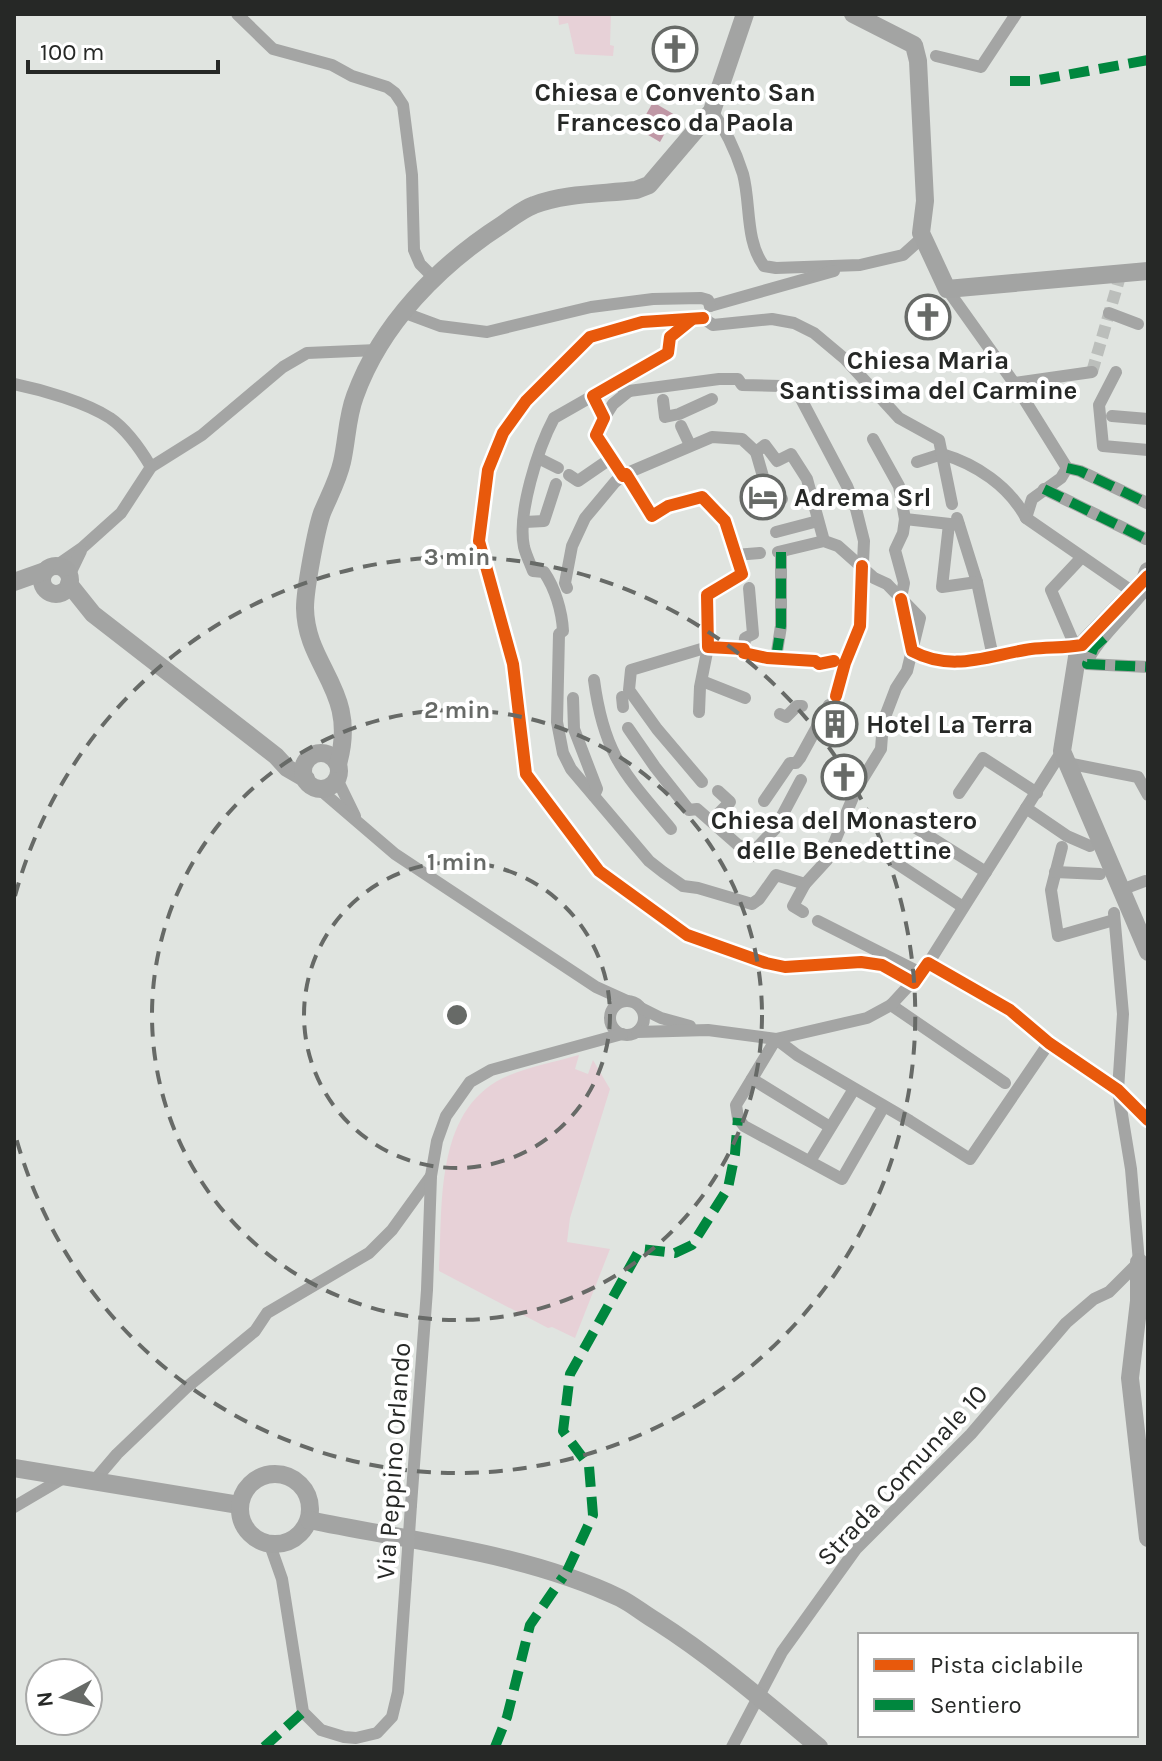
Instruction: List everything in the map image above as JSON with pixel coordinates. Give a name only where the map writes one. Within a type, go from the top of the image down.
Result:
[{"type":"street","points":[[237,14],[273,49],[332,65],[395,93],[403,105],[412,175],[414,250],[420,264],[433,277]]},
{"type":"street","points":[[57,580],[73,606],[93,614],[276,756],[298,761],[331,786],[344,737],[340,702],[313,645],[306,624],[305,606],[321,516],[342,463],[353,401],[377,350],[433,277],[531,205],[549,200],[636,190],[649,185],[712,111],[745,14]]},
{"type":"street","points":[[853,14],[914,45],[918,61],[925,201],[921,233],[947,289],[1014,383],[1067,468],[1080,471],[1147,503]]},
{"type":"street","points":[[936,56],[981,67],[1016,14]]},
{"type":"street","points":[[712,111],[725,128],[743,174],[755,254],[764,266],[860,265]]},
{"type":"street","points":[[710,306],[903,255],[923,237]]},
{"type":"street","points":[[947,289],[1148,271]]},
{"type":"street","points":[[405,313],[440,326],[487,332],[591,307],[653,299],[708,300],[709,313],[670,337],[668,353],[554,418],[538,458],[523,541],[533,571],[544,572],[552,584],[563,631],[559,634],[558,647],[557,722],[563,753],[594,796],[649,861],[683,886],[752,904],[776,875],[805,884]]},
{"type":"street","points":[[1109,313],[1138,324]]},
{"type":"street","points":[[921,973],[861,962],[785,967],[766,963],[687,935],[599,871],[526,774],[513,664],[479,541],[488,470],[503,433],[526,401],[590,337],[642,322],[697,319],[713,325],[772,319],[794,323],[814,333],[845,359],[899,418],[939,440],[952,504]]},
{"type":"street","points":[[14,585],[57,580],[82,548],[121,513],[151,467],[202,435],[283,367],[307,353],[377,350]]},
{"type":"street","points":[[1014,383],[1092,372]]},
{"type":"street","points":[[1116,372],[1099,405],[1103,446],[1148,450]]},
{"type":"street","points":[[598,438],[596,435],[613,404],[629,391],[719,379],[738,379],[742,385],[781,386],[793,391],[806,404],[847,486],[864,541],[860,626],[833,700],[800,758],[784,770],[764,801]]},
{"type":"street","points":[[14,384],[33,388],[111,419],[142,452],[151,467]]},
{"type":"street","points":[[617,384],[629,391]]},
{"type":"street","points":[[593,396],[604,418]]},
{"type":"street","points":[[690,445],[680,420],[683,410],[712,399]]},
{"type":"street","points":[[663,400],[665,417],[680,420]]},
{"type":"street","points":[[1112,416],[1148,419]]},
{"type":"street","points":[[567,588],[565,583],[572,546],[593,506],[623,476],[690,445],[712,437],[742,439],[756,452],[776,500]]},
{"type":"street","points":[[873,439],[899,486],[905,519],[895,550],[904,583],[901,598]]},
{"type":"street","points":[[756,452],[765,445],[777,461],[791,454],[807,479],[824,541]]},
{"type":"street","points":[[917,462],[942,454],[983,471],[1019,506],[1026,518],[1082,557],[1144,581]]},
{"type":"street","points":[[538,458],[578,481],[608,457],[623,476]]},
{"type":"street","points":[[1026,518],[1032,499],[1061,478],[1067,468]]},
{"type":"street","points":[[525,522],[544,521],[556,484]]},
{"type":"street","points":[[1044,489],[1146,539]]},
{"type":"street","points":[[646,506],[652,516],[668,506],[702,497],[725,521],[731,534]]},
{"type":"street","points":[[905,519],[955,523]]},
{"type":"street","points":[[776,532],[818,521]]},
{"type":"street","points":[[955,523],[977,582],[993,657]]},
{"type":"street","points":[[955,523],[942,587],[977,582]]},
{"type":"street","points":[[776,658],[781,626],[779,552],[824,541],[838,546],[901,598],[920,618],[907,671],[896,688],[883,722],[881,749],[856,790],[827,860],[805,884],[798,909]]},
{"type":"street","points":[[699,712],[708,647],[707,595],[742,574],[735,551],[760,553]]},
{"type":"street","points":[[1079,645],[1051,590],[1082,557]]},
{"type":"street","points":[[313,770],[361,825],[395,854],[596,987],[661,1018],[708,1030],[776,1039],[867,1018],[891,1005],[921,973],[1026,808],[1064,757],[1079,645],[1144,581]]},
{"type":"street","points":[[1144,581],[1124,617],[1094,647],[1087,664],[1148,667]]},
{"type":"street","points":[[749,588],[753,634],[745,638],[744,653],[819,664],[834,661]]},
{"type":"street","points":[[912,651],[943,663],[1026,649],[1079,645]]},
{"type":"street","points":[[702,782],[629,690],[631,670],[708,647],[744,649]]},
{"type":"street","points":[[594,680],[598,713],[615,759],[671,829]]},
{"type":"street","points":[[702,681],[745,698]]},
{"type":"street","points":[[573,698],[574,729],[597,789],[594,796]]},
{"type":"street","points":[[780,714],[786,717],[797,706],[802,706]]},
{"type":"street","points":[[313,770],[342,727]]},
{"type":"street","points":[[628,728],[689,810],[697,809],[738,845],[754,853],[775,829],[801,780]]},
{"type":"street","points":[[313,770],[330,755],[361,825]]},
{"type":"street","points":[[1064,757],[1138,777],[1148,795]]},
{"type":"street","points":[[1064,757],[1146,944]]},
{"type":"street","points":[[959,793],[983,758],[1037,793]]},
{"type":"street","points":[[711,821],[730,802],[718,791]]},
{"type":"street","points":[[1026,808],[1067,836],[1090,846]]},
{"type":"street","points":[[908,823],[986,872]]},
{"type":"street","points":[[1062,847],[1051,890],[1058,936],[1114,916],[1123,1014],[1118,1090],[1131,1169],[1139,1262],[1139,1301],[1130,1378],[1147,1529]]},
{"type":"street","points":[[890,859],[963,907]]},
{"type":"street","points":[[1055,872],[1100,874]]},
{"type":"street","points":[[1121,890],[1145,881]]},
{"type":"street","points":[[818,921],[921,973],[1010,1010],[1049,1043],[1118,1090],[1148,1120]]},
{"type":"street","points":[[596,987],[615,1024],[637,1032],[708,1030]]},
{"type":"street","points":[[615,1024],[617,1004],[627,1001]]},
{"type":"street","points":[[891,1005],[1005,1083]]},
{"type":"street","points":[[637,1032],[643,1023],[641,1008]]},
{"type":"street","name":"Via Peppino Orlando","points":[[270,1545],[282,1579],[303,1712],[321,1730],[344,1737],[356,1738],[377,1733],[392,1717],[398,1692],[427,1290],[431,1176],[437,1141],[446,1116],[470,1082],[505,1065],[605,1039],[615,1024]]},
{"type":"street","points":[[776,1039],[797,1055],[970,1159],[1049,1043]]},
{"type":"street","points":[[776,1039],[736,1105],[738,1118],[744,1126],[842,1179],[884,1106]]},
{"type":"street","points":[[752,1079],[830,1127]]},
{"type":"street","points":[[810,1161],[854,1089]]},
{"type":"street","points":[[94,1481],[117,1454],[187,1387],[255,1331],[267,1313],[369,1253],[392,1230],[431,1176]]},
{"type":"street","name":"Strada Comunale 10","points":[[732,1747],[782,1652],[856,1549],[971,1434],[1066,1323],[1094,1299],[1109,1292],[1139,1262]]},
{"type":"street","points":[[14,1468],[239,1505]]},
{"type":"street","points":[[282,1474],[302,1486],[310,1508],[309,1520],[298,1536],[280,1545],[270,1545],[250,1535],[244,1527],[239,1505],[249,1484],[259,1478],[282,1474]]},
{"type":"street","points":[[14,1507],[65,1477]]},
{"type":"street","points":[[309,1520],[495,1557],[553,1573],[620,1599],[680,1636],[819,1747]]},
{"type":"shaded area","points":[[558,14],[611,14],[610,45],[614,46],[613,56],[575,54],[568,23],[559,25]]},
{"type":"shaded area","points":[[653,102],[675,115],[660,142],[638,129]]},
{"type":"shaded area","points":[[579,1055],[575,1069],[588,1074],[593,1060],[610,1089],[570,1218],[567,1242],[610,1249],[575,1338],[548,1328],[439,1271],[447,1163],[453,1137],[464,1113],[481,1093],[503,1078]]},
{"type":"tunnel","points":[[1092,372],[1121,273]]},
{"type":"marked path","points":[[1010,81],[1033,81],[1148,60]]},
{"type":"marked path","points":[[1067,468],[1080,471],[1147,503]]},
{"type":"marked path","points":[[1044,489],[1146,539]]},
{"type":"marked path","points":[[776,658],[781,626],[781,552]]},
{"type":"marked path","points":[[1104,638],[1094,647],[1087,664],[1148,667]]},
{"type":"marked path","points":[[567,1571],[593,1515],[589,1466],[563,1431],[570,1374],[640,1249],[675,1253],[692,1245],[728,1188],[738,1118]]},
{"type":"marked path","points":[[495,1747],[507,1717],[530,1625],[563,1577]]},
{"type":"marked path","points":[[264,1747],[303,1712]]},
{"type":"cycle path","points":[[703,318],[642,322],[590,337],[526,401],[503,433],[488,470],[479,541],[513,664],[526,774],[599,871],[687,935],[766,963],[785,967],[861,962],[882,965],[914,983],[928,963],[1010,1010],[1049,1043],[1118,1090],[1148,1120]]},
{"type":"cycle path","points":[[691,320],[670,337],[668,353],[593,396],[604,418],[596,435],[623,476],[626,474],[652,516],[668,506],[702,497],[725,521],[742,574],[707,595],[708,647],[744,649],[744,653],[767,658],[815,661],[819,664],[834,661]]},
{"type":"cycle path","points":[[836,696],[860,626],[862,566]]},
{"type":"cycle path","points":[[901,599],[912,651],[942,661],[957,662],[1031,649],[1082,645],[1148,576]]},
{"type":"place","name":"Chiesa e Convento San Francesco da Paola","points":[[675,49]]},
{"type":"place","name":"Chiesa Maria Santissima del Carmine","points":[[928,317]]},
{"type":"place","name":"Adrema Srl","points":[[763,497]]},
{"type":"place","name":"Hotel La Terra","points":[[835,724]]},
{"type":"place","name":"Chiesa del Monastero delle Benedettine","points":[[844,777]]}]
